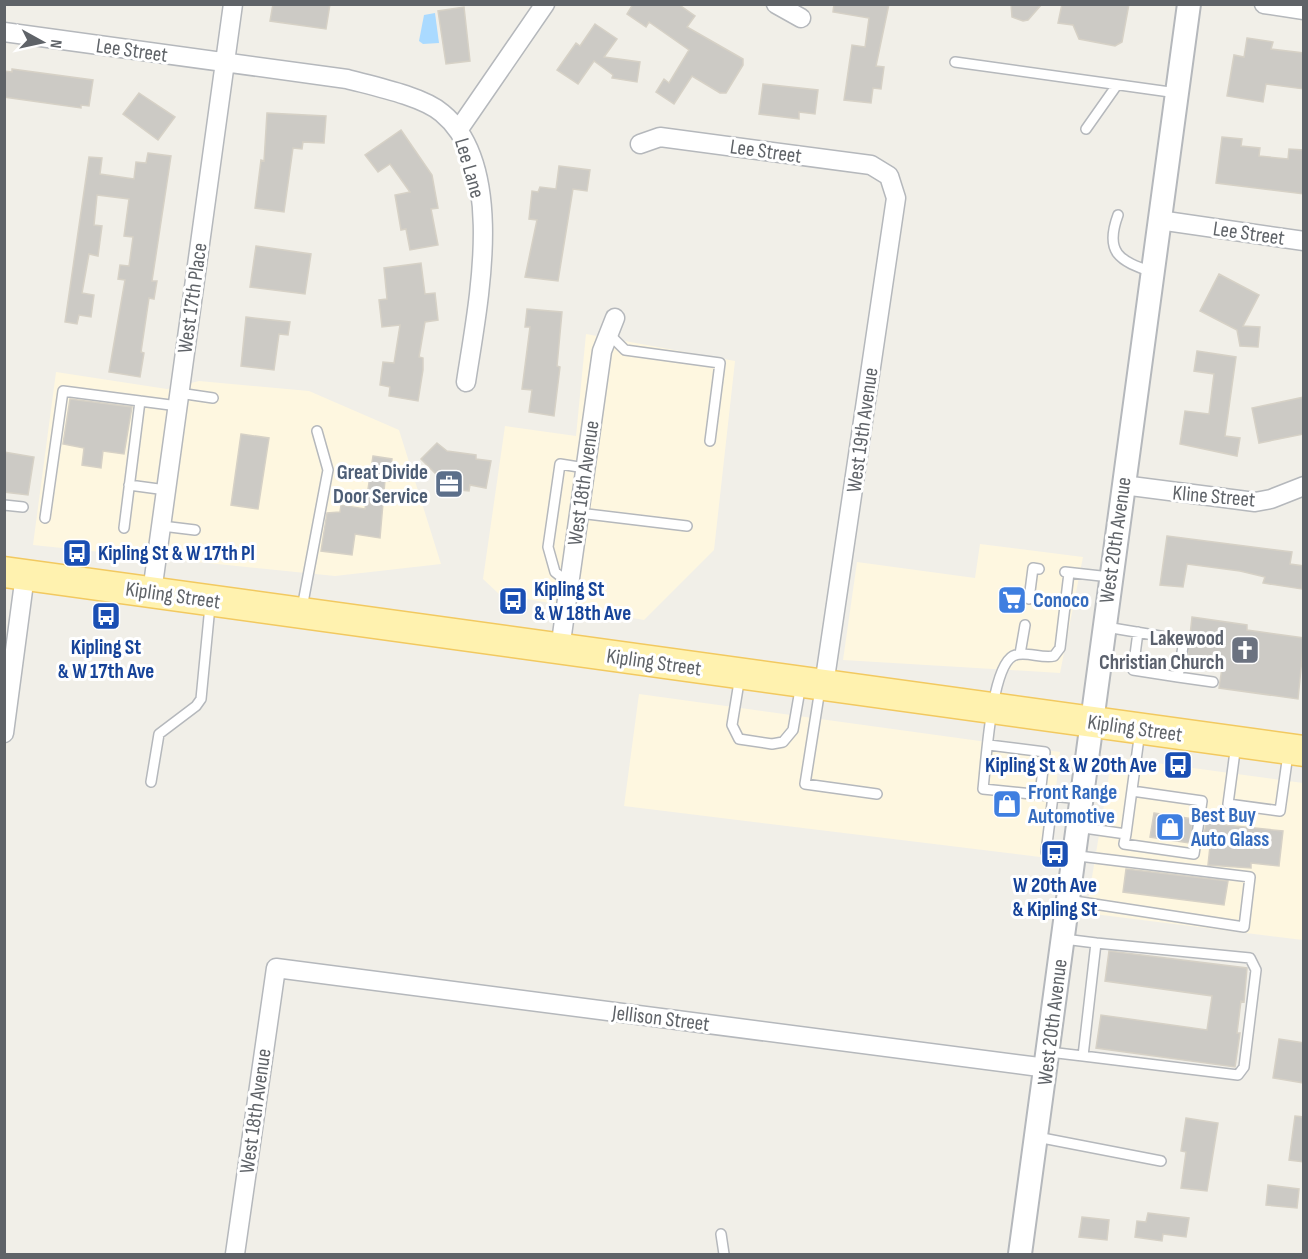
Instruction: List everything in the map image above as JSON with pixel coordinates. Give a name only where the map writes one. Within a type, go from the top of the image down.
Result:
[{"type":"main road","name":"Kipling Street","points":[[15,574],[1296,750]]},
{"type":"street","name":"West 17th Place","points":[[152,592],[232,4]]},
{"type":"street","points":[[459,129],[545,4]]},
{"type":"street","points":[[776,4],[801,18]]},
{"type":"street","name":"West 20th Avenue","points":[[1020,1254],[1038,1137],[1090,722],[1189,4]]},
{"type":"street","points":[[1264,4],[1304,10]]},
{"type":"street","name":"Lee Street","points":[[4,32],[224,63]]},
{"type":"street","name":"Lee Lane","points":[[224,63],[347,79],[398,93],[440,111],[459,129],[477,180],[483,238],[466,382]]},
{"type":"street","name":"Lee Street","points":[[640,144],[660,137],[871,165],[889,176]]},
{"type":"street","name":"West 19th Avenue","points":[[815,684],[896,198],[889,176]]},
{"type":"street","name":"Lee Street","points":[[1160,220],[1304,241]]},
{"type":"street","name":"West 18th Avenue","points":[[560,649],[602,351],[612,326]]},
{"type":"street","name":"Kline Street","points":[[1123,485],[1255,502],[1271,500],[1304,486]]},
{"type":"street","points":[[4,733],[15,574]]},
{"type":"street","name":"West 18th Avenue","points":[[235,1254],[276,968]]},
{"type":"street","name":"Jellison Street","points":[[276,968],[1048,1060]]},
{"type":"lane","points":[[956,62],[1177,93]]},
{"type":"lane","points":[[1086,129],[1117,85]]},
{"type":"lane","points":[[1118,215],[1113,230],[1115,248],[1124,262],[1152,272]]},
{"type":"lane","points":[[612,326],[625,350],[720,363],[710,441]]},
{"type":"lane","points":[[45,518],[63,391],[140,401],[213,398]]},
{"type":"lane","points":[[124,528],[140,401]]},
{"type":"lane","points":[[302,613],[328,470],[317,431]]},
{"type":"lane","points":[[569,583],[555,572],[548,547],[549,537],[560,464],[585,468]]},
{"type":"lane","points":[[129,485],[166,490]]},
{"type":"lane","points":[[4,505],[23,507]]},
{"type":"lane","points":[[579,513],[687,526]]},
{"type":"lane","points":[[162,526],[195,530]]},
{"type":"lane","points":[[1029,599],[1033,588],[1033,568],[1039,569]]},
{"type":"lane","points":[[1081,799],[983,789],[993,709],[999,674],[1011,657],[1020,654],[1044,658],[1054,656],[1058,643],[1067,573],[1110,578]]},
{"type":"lane","points":[[151,782],[159,735],[196,706],[201,699],[211,600]]},
{"type":"lane","points":[[1020,654],[1027,639],[1025,625]]},
{"type":"lane","points":[[1104,627],[1184,640],[1178,677]]},
{"type":"lane","points":[[1138,632],[1133,670],[1213,682]]},
{"type":"lane","points":[[741,674],[732,725],[739,740],[772,744],[783,742],[793,730],[815,684]]},
{"type":"lane","points":[[815,684],[805,784],[877,794]]},
{"type":"lane","points":[[1132,790],[1202,801],[1194,854],[1124,844],[1141,729]]},
{"type":"lane","points":[[1237,742],[1228,804],[1280,811],[1296,750]]},
{"type":"lane","points":[[989,745],[1046,752],[1040,795]]},
{"type":"lane","points":[[1053,796],[1046,852],[1250,877],[1244,927],[1068,900]]},
{"type":"lane","points":[[1077,827],[1126,834]]},
{"type":"lane","points":[[1048,1060],[1083,1056],[1238,1075],[1244,1067],[1256,970],[1250,958],[1063,939]]},
{"type":"lane","points":[[1083,1056],[1096,944]]},
{"type":"lane","points":[[1038,1137],[1161,1161]]},
{"type":"lane","points":[[721,1234],[724,1254]]},
{"type":"shaded area","points":[[586,334],[735,361],[714,550],[644,620],[499,594],[483,579],[505,426],[576,436]]},
{"type":"shaded area","points":[[56,372],[167,389],[199,381],[309,391],[399,430],[441,564],[335,576],[33,545]]},
{"type":"shaded area","points":[[980,544],[1083,557],[1060,673],[843,660],[857,562],[975,578]]},
{"type":"shaded area","points":[[639,694],[1060,752],[1048,858],[624,806]]},
{"type":"shaded area","points":[[1112,757],[1303,783],[1303,940],[1086,913]]},
{"type":"water","points":[[435,13],[439,43],[423,44],[419,41],[424,15]]},
{"type":"building","points":[[273,4],[330,4],[326,29],[270,21]]},
{"type":"building","points":[[633,4],[678,4],[695,16],[687,27],[743,59],[743,65],[726,93],[720,93],[692,76],[674,104],[656,92],[664,79],[669,83],[689,50],[649,22],[646,27],[627,14]]},
{"type":"building","points":[[834,4],[889,4],[876,66],[884,67],[881,89],[873,88],[871,103],[844,100],[852,45],[865,47],[869,18],[833,12]]},
{"type":"building","points":[[1011,4],[1042,4],[1028,20],[1023,21],[1012,17]]},
{"type":"building","points":[[1062,4],[1129,4],[1122,42],[1115,46],[1079,39],[1073,25],[1058,23]]},
{"type":"building","points":[[464,7],[470,61],[446,64],[438,11]]},
{"type":"building","points":[[595,24],[617,39],[604,57],[640,62],[637,82],[612,78],[613,75],[594,61],[578,84],[557,70],[576,43],[580,46]]},
{"type":"building","points":[[1247,38],[1273,42],[1271,49],[1304,53],[1304,89],[1266,84],[1263,102],[1227,96],[1234,55],[1244,57]]},
{"type":"building","points":[[12,69],[93,80],[89,106],[81,105],[81,108],[4,97],[4,71],[12,72]]},
{"type":"building","points":[[763,84],[818,90],[815,114],[799,112],[799,119],[759,114]]},
{"type":"building","points":[[139,93],[175,117],[158,140],[123,114]]},
{"type":"building","points":[[267,113],[326,116],[324,143],[303,142],[302,149],[293,148],[284,212],[255,208],[261,160],[264,161]]},
{"type":"building","points":[[401,130],[432,175],[438,208],[431,209],[438,245],[410,250],[406,229],[401,230],[395,195],[410,192],[390,164],[378,172],[365,155]]},
{"type":"building","points":[[1222,137],[1242,139],[1241,146],[1260,148],[1259,156],[1288,159],[1289,149],[1304,150],[1304,194],[1216,183]]},
{"type":"building","points":[[148,153],[171,156],[152,281],[157,281],[154,299],[149,298],[141,352],[144,353],[140,377],[109,372],[125,280],[118,279],[120,265],[129,266],[133,237],[124,236],[129,199],[97,195],[94,225],[102,226],[98,256],[89,254],[82,293],[94,295],[91,317],[79,315],[77,324],[65,322],[89,157],[102,158],[100,174],[134,179],[136,162],[146,163]]},
{"type":"building","points":[[559,166],[590,170],[587,191],[573,189],[558,281],[525,277],[537,220],[529,219],[532,191],[538,192],[540,187],[556,189]]},
{"type":"building","points":[[256,246],[311,254],[305,294],[250,287]]},
{"type":"building","points":[[421,263],[425,294],[435,293],[438,320],[425,322],[419,357],[423,358],[423,370],[418,401],[389,396],[390,387],[380,385],[383,362],[394,363],[400,325],[382,327],[379,300],[387,299],[384,268]]},
{"type":"building","points":[[1219,274],[1259,295],[1243,326],[1260,327],[1258,347],[1240,346],[1237,330],[1200,311]]},
{"type":"building","points":[[527,309],[562,312],[557,366],[560,367],[554,416],[529,412],[532,390],[522,389],[530,327],[525,327]]},
{"type":"building","points":[[246,317],[290,322],[288,335],[279,334],[274,370],[241,366]]},
{"type":"building","points":[[1197,351],[1236,357],[1225,436],[1240,438],[1237,456],[1180,444],[1185,411],[1209,414],[1214,374],[1194,371]]},
{"type":"building","points":[[1304,397],[1304,434],[1259,443],[1252,408]]},
{"type":"building","points":[[70,399],[132,407],[124,454],[103,451],[101,468],[82,465],[84,448],[63,444]]},
{"type":"building","points":[[241,434],[269,438],[258,509],[231,505]]},
{"type":"building","points":[[437,443],[447,451],[476,455],[476,459],[491,461],[486,488],[470,485],[469,491],[448,489],[449,479],[439,477],[421,459]]},
{"type":"building","points":[[4,452],[34,457],[28,495],[4,492]]},
{"type":"building","points":[[373,456],[392,459],[389,481],[385,480],[380,538],[355,534],[352,555],[321,551],[327,513],[340,512],[341,505],[365,509]]},
{"type":"building","points":[[1167,536],[1292,552],[1290,564],[1304,566],[1302,589],[1263,583],[1265,577],[1240,571],[1187,564],[1183,587],[1160,585]]},
{"type":"building","name":"Lakewood Christian Church","points":[[1192,617],[1247,625],[1247,630],[1304,638],[1298,699],[1219,688],[1222,668],[1187,663]]},
{"type":"building","points":[[1154,813],[1193,819],[1189,843],[1150,837]]},
{"type":"building","points":[[1206,823],[1283,831],[1279,866],[1251,863],[1251,868],[1208,865],[1210,846],[1202,845]]},
{"type":"building","points":[[1126,869],[1228,881],[1224,905],[1123,892]]},
{"type":"building","points":[[1109,951],[1247,968],[1244,1002],[1241,1001],[1237,1033],[1240,1033],[1235,1067],[1096,1048],[1101,1015],[1207,1030],[1212,996],[1105,981]]},
{"type":"building","points":[[1279,1039],[1304,1043],[1304,1083],[1273,1078]]},
{"type":"building","points":[[1295,1116],[1304,1117],[1304,1162],[1289,1160]]},
{"type":"building","points":[[1186,1118],[1218,1123],[1207,1191],[1181,1188],[1186,1152],[1181,1151]]},
{"type":"building","points":[[1268,1185],[1299,1189],[1297,1208],[1266,1205]]},
{"type":"building","points":[[1148,1213],[1189,1218],[1186,1237],[1163,1234],[1162,1241],[1135,1237],[1137,1221],[1146,1222]]},
{"type":"building","points":[[1082,1217],[1109,1220],[1107,1240],[1079,1237]]},
{"type":"place","name":"Great Divide Door Service","points":[[449,484]]},
{"type":"place","name":"Kipling St & W 17th Pl","points":[[77,553]]},
{"type":"place","name":"Conoco","points":[[1012,600]]},
{"type":"place","name":"Kipling St & W 18th Ave","points":[[513,601]]},
{"type":"place","name":"Kipling St & W 17th Ave","points":[[106,616]]},
{"type":"place","name":"Lakewood Christian Church","points":[[1245,650]]},
{"type":"place","name":"Kipling St & W 20th Ave","points":[[1178,765]]},
{"type":"place","name":"Front Range Automotive","points":[[1007,804]]},
{"type":"place","name":"Best Buy Auto Glass","points":[[1170,827]]},
{"type":"place","name":"W 20th Ave & Kipling St","points":[[1055,854]]}]
